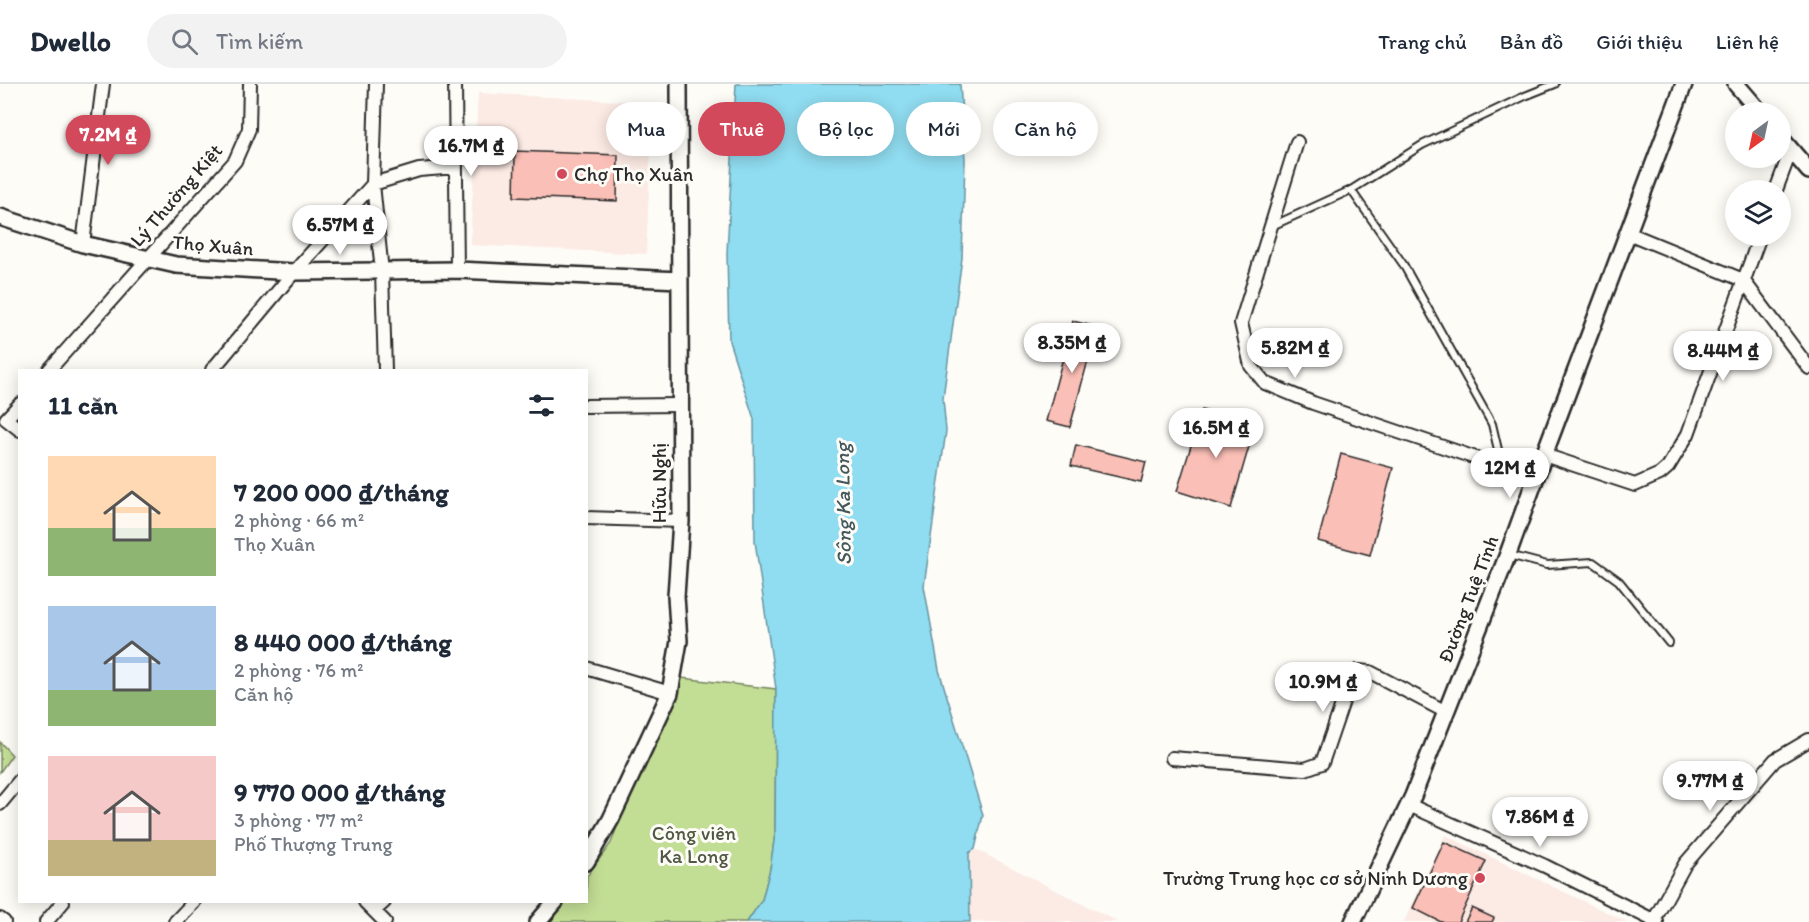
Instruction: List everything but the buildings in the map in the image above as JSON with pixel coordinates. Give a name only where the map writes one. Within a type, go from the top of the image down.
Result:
[{"type":"street","points":[[83,244],[103,84]]},
{"type":"street","name":"Lý Thường Kiệt","points":[[50,369],[235,160],[249,129],[250,84]]},
{"type":"street","points":[[376,84],[373,184],[382,272],[385,369]]},
{"type":"street","points":[[455,84],[457,270]]},
{"type":"street","name":"Hữu Nghị","points":[[588,859],[611,819],[670,693],[679,641],[676,596],[681,521],[679,84]]},
{"type":"street","name":"Đường Tuệ Tĩnh","points":[[1353,922],[1409,805],[1446,712],[1508,554],[1684,84]]},
{"type":"street","points":[[1736,84],[1751,102]]},
{"type":"street","points":[[1297,142],[1241,323],[1251,366],[1265,383],[1313,403],[1535,478]]},
{"type":"street","points":[[1791,150],[1809,171]]},
{"type":"street","points":[[213,369],[294,272],[373,184],[419,170],[456,167]]},
{"type":"street","name":"Thọ Xuân","points":[[0,217],[83,244],[176,265],[294,272],[457,270],[680,280]]},
{"type":"street","points":[[1628,233],[1743,280],[1809,368]]},
{"type":"street","points":[[1544,455],[1635,485],[1668,468],[1688,434],[1756,246]]},
{"type":"street","points":[[588,405],[680,405]]},
{"type":"street","points":[[18,406],[6,419],[18,428]]},
{"type":"street","points":[[588,518],[681,521]]},
{"type":"street","points":[[588,669],[670,693]]},
{"type":"street","points":[[1172,758],[1305,769],[1322,763],[1352,675],[1358,671],[1370,672],[1446,712]]},
{"type":"street","points":[[1409,805],[1545,866],[1654,921],[1685,864],[1775,760],[1809,740]]},
{"type":"street","points":[[0,804],[18,782]]},
{"type":"street","points":[[46,922],[62,903]]},
{"type":"street","points":[[175,922],[193,903]]},
{"type":"street","points":[[366,903],[385,922]]},
{"type":"street","points":[[374,911],[383,903]]},
{"type":"street","points":[[538,922],[554,903]]},
{"type":"street","points":[[0,919],[4,922]]},
{"type":"lane","points":[[1271,226],[1351,190],[1422,145],[1555,84]]},
{"type":"lane","points":[[1351,190],[1403,264],[1492,424],[1503,467]]},
{"type":"lane","points":[[1508,554],[1547,565],[1593,562],[1620,581],[1669,643]]},
{"type":"shaded area","name":"Chợ Thọ Xuân","points":[[478,93],[636,102],[606,102],[606,156],[651,156],[646,254],[470,245]]},
{"type":"shaded area","name":"Trường Trung học cơ sở Ninh Dương","points":[[1445,835],[1627,922],[1404,922]]},
{"type":"shaded area","points":[[975,849],[1118,922],[970,922],[969,852]]},
{"type":"green space","name":"Công viên Ka Long","points":[[673,677],[776,689],[775,834],[770,869],[762,900],[747,922],[545,922],[563,903],[588,903],[588,875],[611,843]]},
{"type":"green space","points":[[0,742],[12,755],[0,772]]},
{"type":"water","name":"Sông Ka Long","points":[[736,84],[960,84],[961,102],[906,102],[906,156],[965,156],[962,258],[943,398],[946,431],[924,586],[939,670],[983,815],[975,849],[969,853],[970,922],[747,922],[762,900],[770,869],[775,834],[776,689],[755,541],[754,419],[729,341],[727,253],[732,156],[785,156],[785,102],[735,102]]},
{"type":"place","name":"Chợ Thọ Xuân","points":[[562,174]]},
{"type":"place","name":"Trường Trung học cơ sở Ninh Dương","points":[[1480,878]]}]
